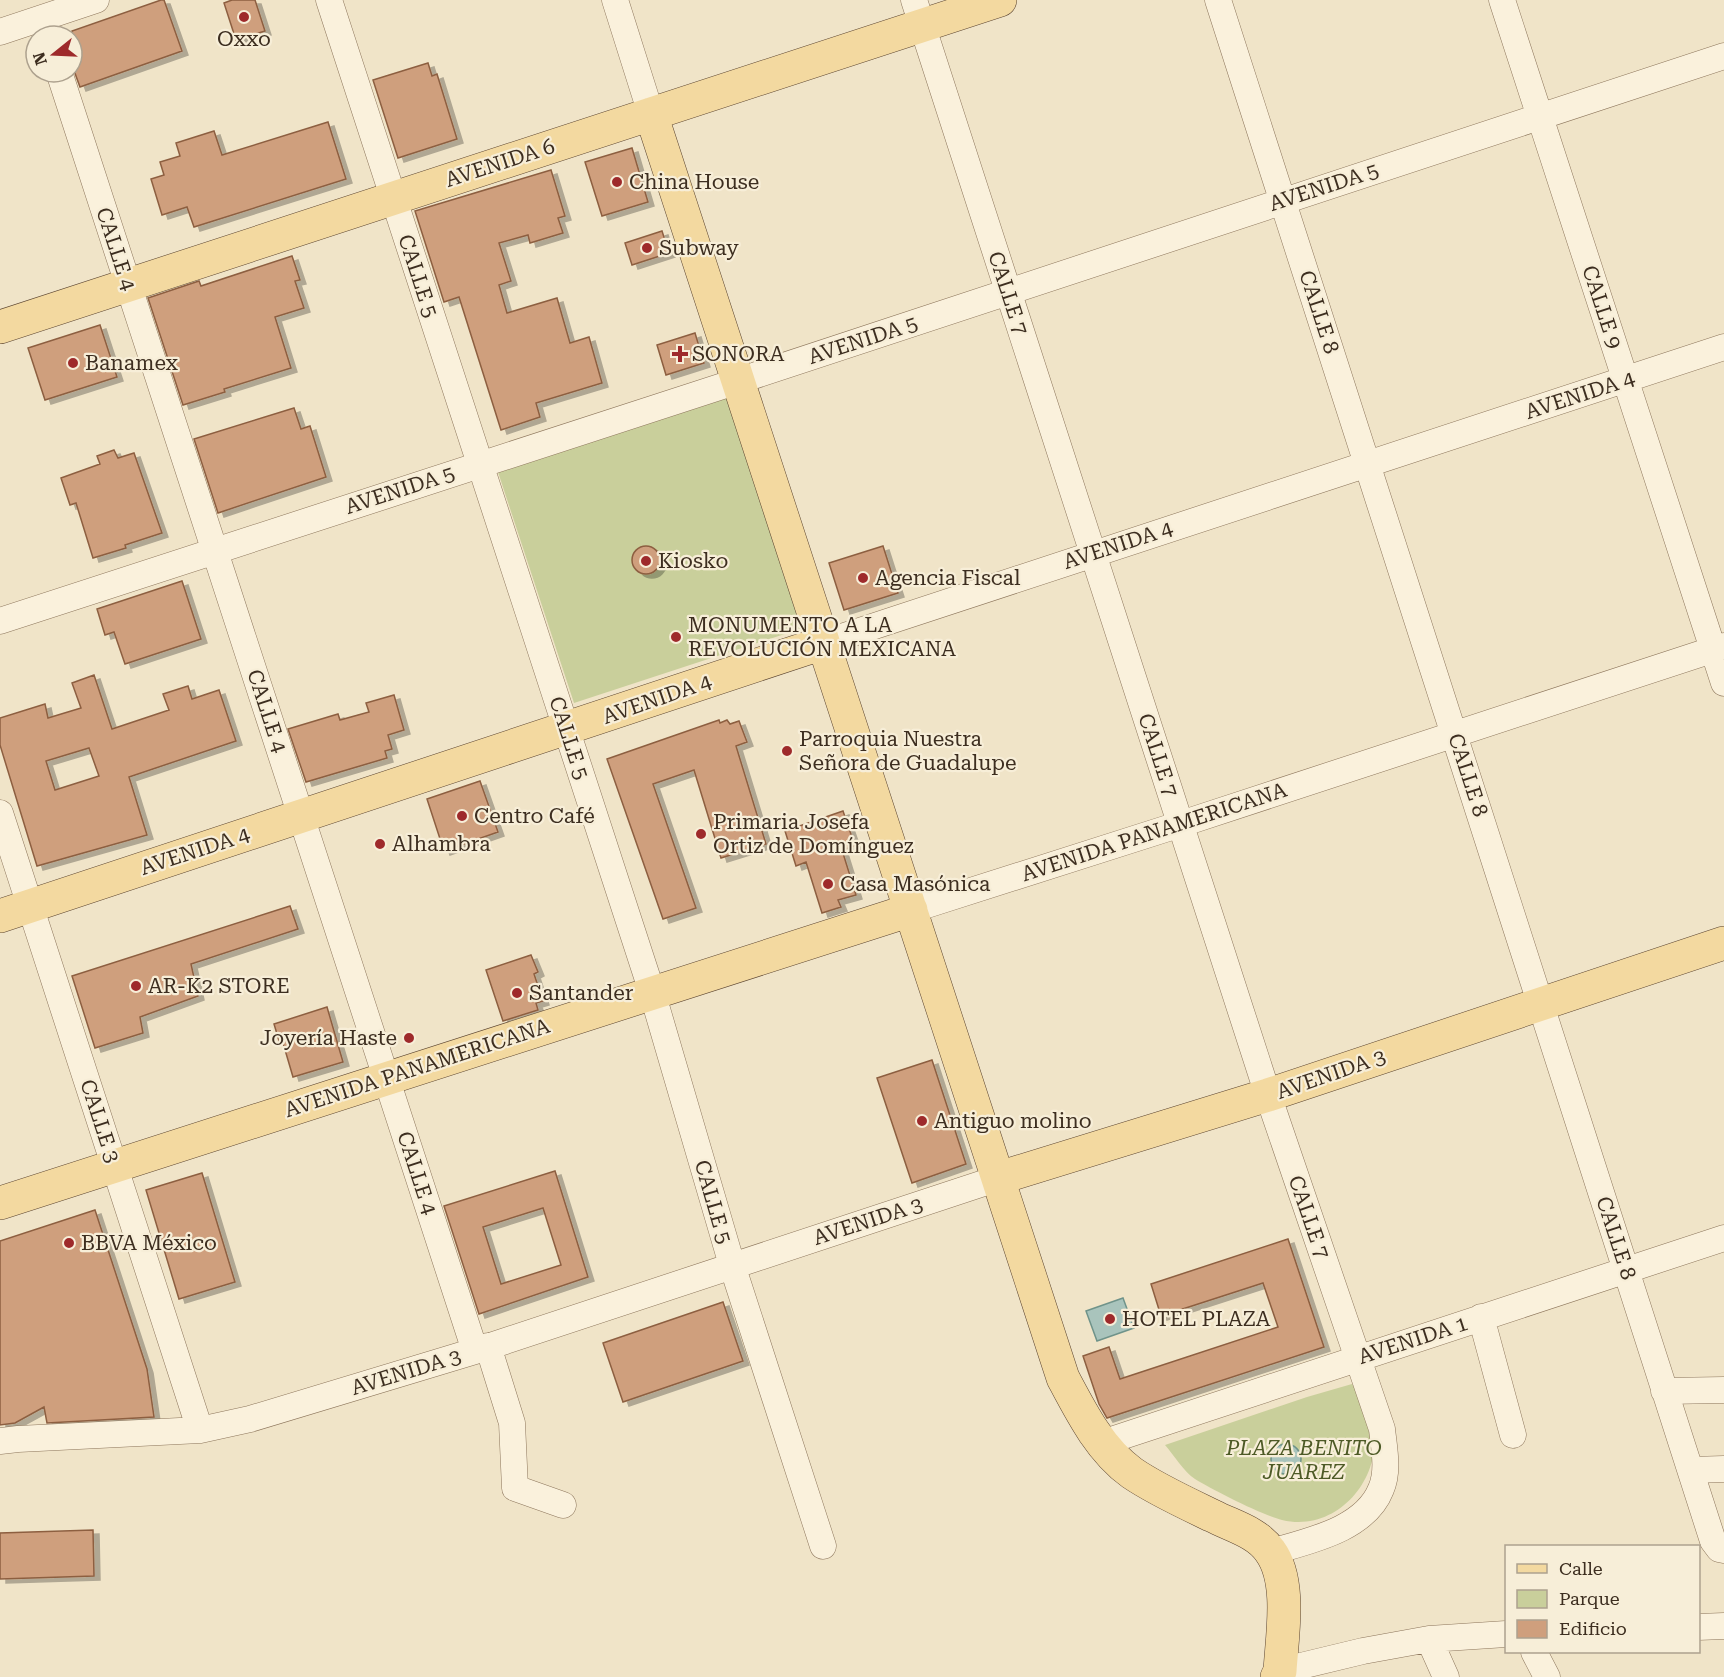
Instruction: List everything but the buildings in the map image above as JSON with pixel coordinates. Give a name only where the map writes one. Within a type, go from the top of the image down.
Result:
[{"type":"main road","name":"AVENIDA 6","points":[[0,327],[651,114],[918,13],[1000,0]]},
{"type":"main road","points":[[651,114],[1063,1378],[1083,1417],[1101,1443],[1131,1472],[1176,1498],[1253,1534],[1271,1552],[1285,1591],[1278,1674]]},
{"type":"main road","name":"AVENIDA 4","points":[[15,911],[823,643]]},
{"type":"main road","name":"AVENIDA PANAMERICANA","points":[[0,1203],[911,910]]},
{"type":"main road","name":"AVENIDA 3","points":[[999,1179],[1268,1095],[1724,943]]},
{"type":"street","points":[[0,32],[96,0]]},
{"type":"street","name":"CALLE 5","points":[[329,0],[652,992],[732,1265],[823,1546]]},
{"type":"street","points":[[615,0],[651,114]]},
{"type":"street","name":"CALLE 8","points":[[1218,0],[1542,1003],[1664,1391],[1713,1541],[1721,1550]]},
{"type":"street","name":"CALLE 9","points":[[1502,0],[1626,379],[1718,647],[1724,683]]},
{"type":"street","name":"CALLE 7","points":[[918,13],[1268,1095],[1382,1429],[1386,1464],[1382,1489],[1370,1509],[1347,1524],[1316,1539],[1271,1552]]},
{"type":"street","name":"AVENIDA 5","points":[[0,621],[1724,56]]},
{"type":"street","name":"CALLE 4","points":[[62,84],[386,1078],[481,1348],[512,1423],[515,1488],[563,1505]]},
{"type":"street","name":"AVENIDA 4","points":[[823,643],[1724,347]]},
{"type":"street","name":"AVENIDA PANAMERICANA","points":[[911,910],[1181,824],[1718,647]]},
{"type":"street","name":"CALLE 3","points":[[0,813],[15,911],[115,1166],[200,1430]]},
{"type":"street","name":"AVENIDA 3","points":[[0,1441],[18,1438],[200,1430],[250,1419],[481,1348],[999,1179]]},
{"type":"street","name":"AVENIDA 1","points":[[1101,1443],[1724,1238]]},
{"type":"street","points":[[1481,1317],[1513,1435]]},
{"type":"street","points":[[1664,1391],[1724,1390]]},
{"type":"street","points":[[1691,1470],[1724,1469]]},
{"type":"street","points":[[1700,1627],[1724,1626]]},
{"type":"street","points":[[1278,1674],[1314,1670],[1429,1639],[1505,1634]]},
{"type":"street","points":[[1429,1639],[1446,1677]]},
{"type":"street","points":[[1535,1653],[1547,1677]]},
{"type":"green space","points":[[727,397],[803,628],[574,703],[498,472]]},
{"type":"green space","name":"PLAZA BENITO JUAREZ","points":[[1352,1384],[1366,1406],[1373,1424],[1374,1449],[1370,1467],[1362,1484],[1351,1499],[1337,1511],[1320,1519],[1302,1522],[1282,1520],[1238,1502],[1191,1476],[1165,1445],[1307,1397]]},
{"type":"water","name":"HOTEL PLAZA","points":[[1123,1298],[1134,1328],[1097,1341],[1086,1311]]},
{"type":"water","points":[[1286,1444],[1292,1445],[1300,1453],[1300,1465],[1292,1473],[1286,1474],[1280,1473],[1272,1465],[1271,1459],[1272,1453],[1280,1445]]},
{"type":"place","name":"Oxxo","points":[[244,17]]},
{"type":"place","name":"China House","points":[[617,182]]},
{"type":"place","name":"Subway","points":[[647,248]]},
{"type":"place","name":"SONORA","points":[[680,354]]},
{"type":"place","name":"Banamex","points":[[73,363]]},
{"type":"place","name":"Kiosko","points":[[646,561]]},
{"type":"place","name":"Agencia Fiscal","points":[[863,578]]},
{"type":"place","name":"MONUMENTO A LA REVOLUCIÓN MEXICANA","points":[[676,637]]},
{"type":"place","name":"Parroquia Nuestra Señora de Guadalupe","points":[[787,751]]},
{"type":"place","name":"Centro Café","points":[[462,816]]},
{"type":"place","name":"Primaria Josefa Ortiz de Domínguez","points":[[701,834]]},
{"type":"place","name":"Alhambra","points":[[380,844]]},
{"type":"place","name":"Casa Masónica","points":[[828,884]]},
{"type":"place","name":"AR-K2 STORE","points":[[136,986]]},
{"type":"place","name":"Santander","points":[[517,993]]},
{"type":"place","name":"Joyería Haste","points":[[409,1038]]},
{"type":"place","name":"Antiguo molino","points":[[922,1121]]},
{"type":"place","name":"BBVA México","points":[[69,1243]]},
{"type":"place","name":"HOTEL PLAZA","points":[[1110,1319]]}]
